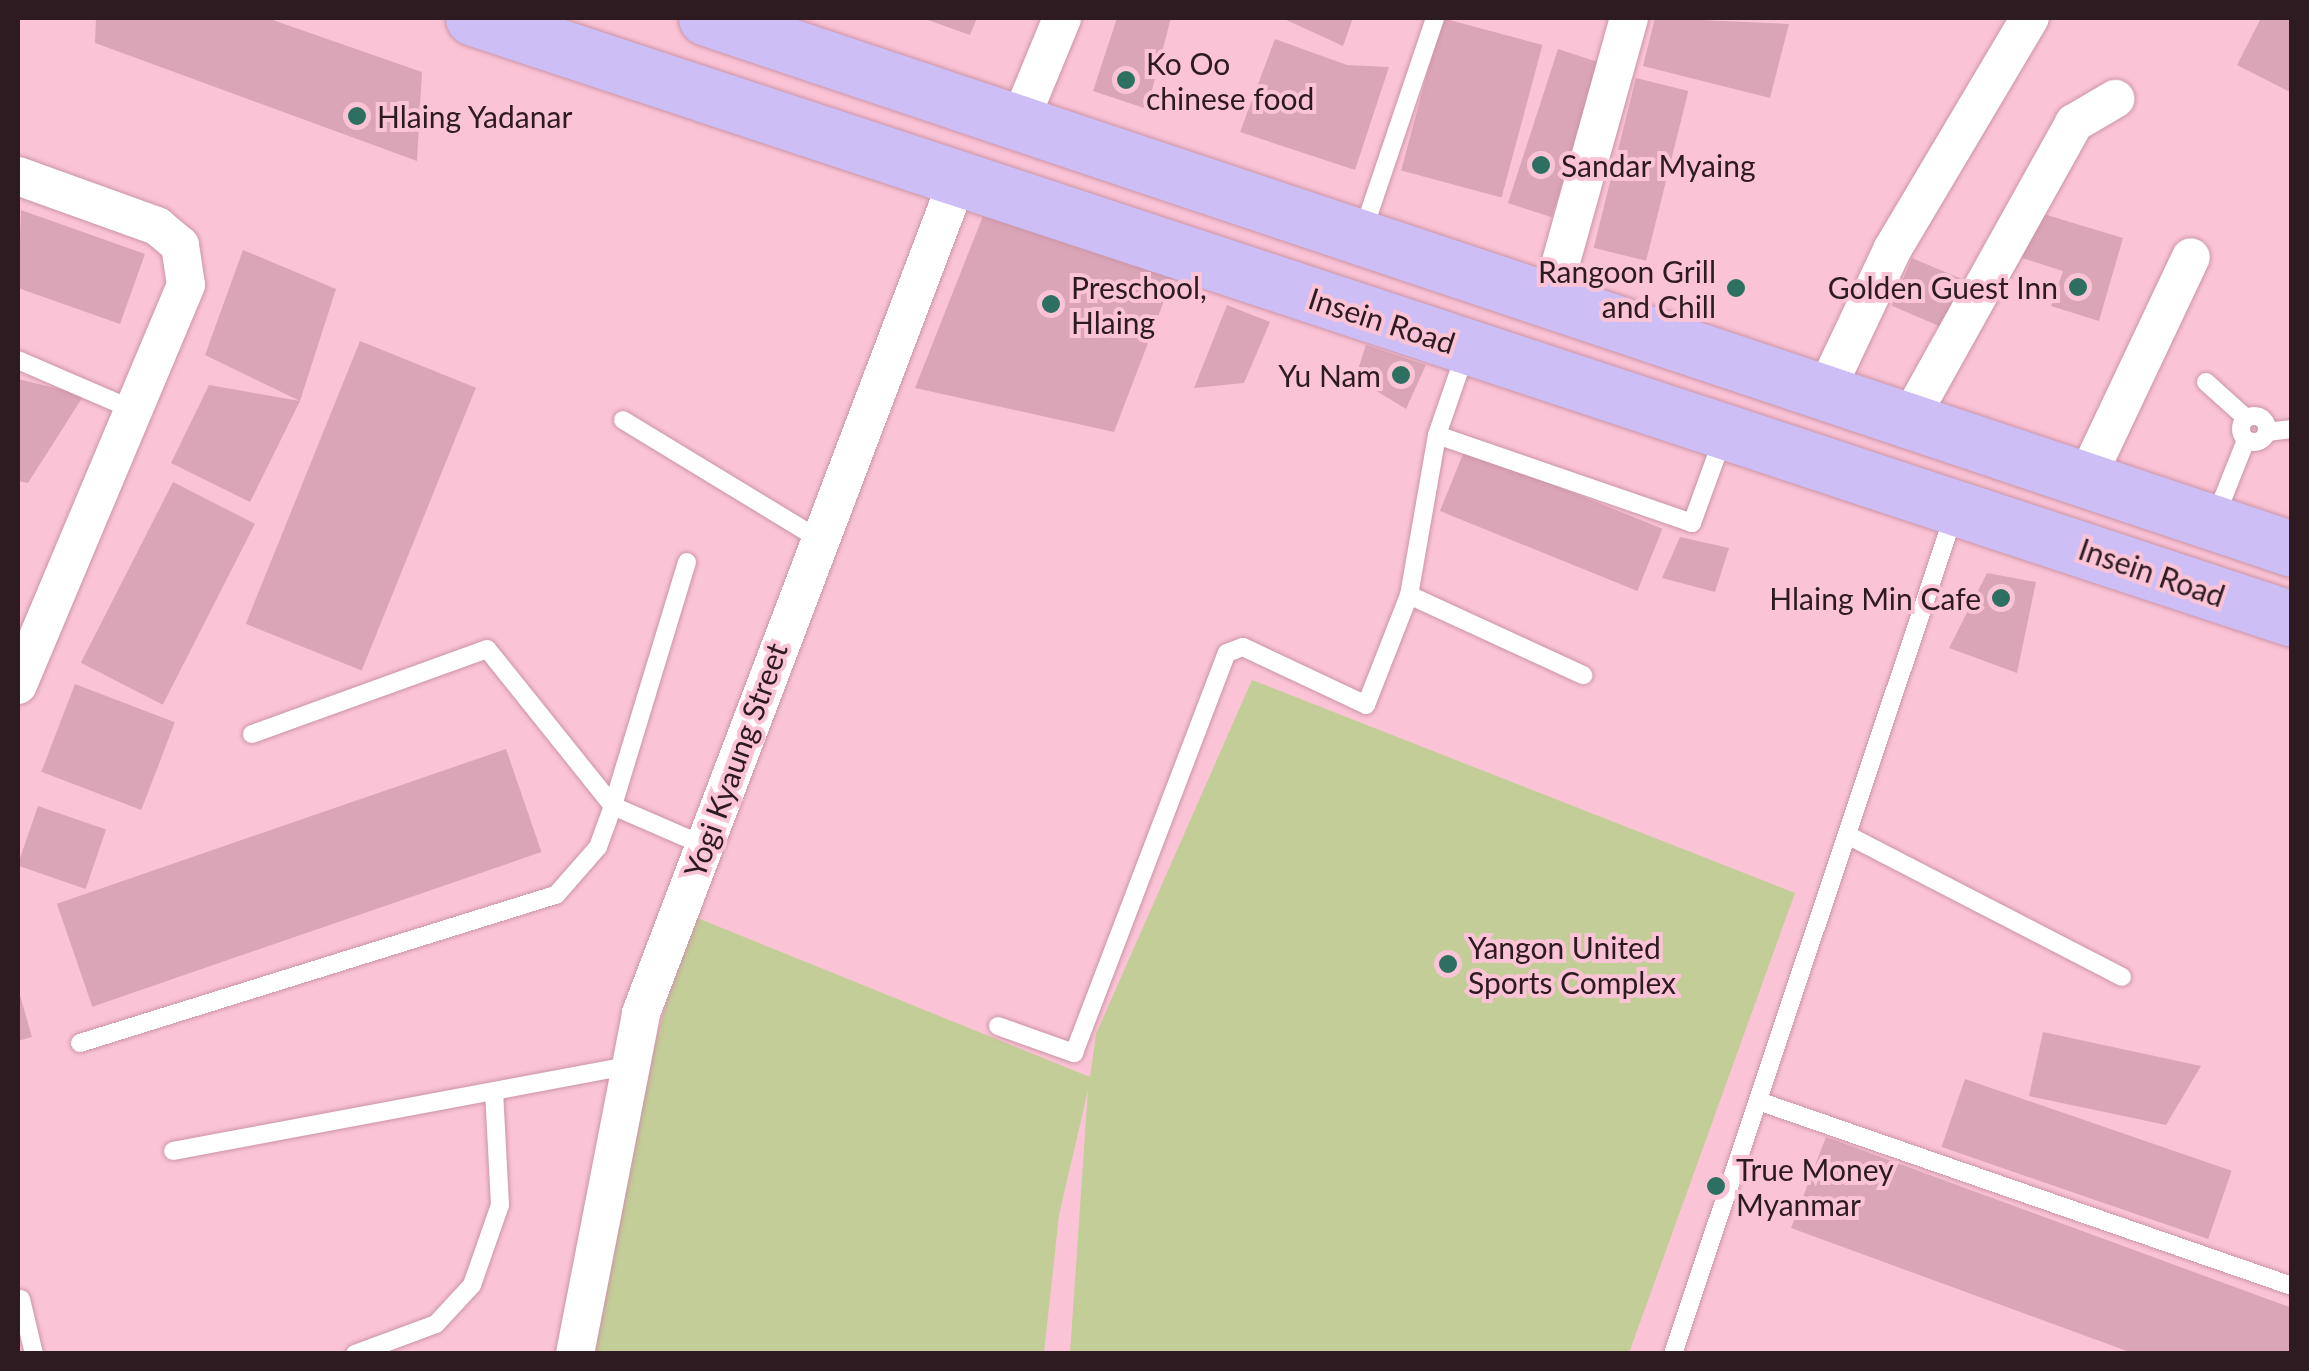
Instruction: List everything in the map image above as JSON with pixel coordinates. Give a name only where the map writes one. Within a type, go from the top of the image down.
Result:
[{"type":"main road","name":"Insein Road","points":[[473,18],[544,29],[956,184],[1726,428],[2292,619]]},
{"type":"main road","points":[[706,18],[1360,241],[2004,448],[2292,549]]},
{"type":"main road","points":[[956,184],[1000,120]]},
{"type":"main road","points":[[1484,354],[1537,296]]},
{"type":"main road","points":[[1829,462],[1838,396]]},
{"type":"main road","points":[[1971,511],[2004,448]]},
{"type":"street","points":[[1000,120],[1062,18]]},
{"type":"street","points":[[1537,296],[1628,18]]},
{"type":"street","points":[[1838,396],[1892,250],[2030,18]]},
{"type":"street","points":[[1910,418],[2074,123],[2114,99]]},
{"type":"street","points":[[18,176],[158,226],[180,245],[186,285],[139,412],[18,685]]},
{"type":"street","name":"Yogi Kyaung Street","points":[[574,1354],[630,1066],[703,845],[817,538],[956,184]]},
{"type":"street","points":[[2087,477],[2190,257]]},
{"type":"lane","points":[[1360,241],[1435,18]]},
{"type":"lane","points":[[998,1026],[1074,1053],[1227,653],[1243,647],[1366,705],[1410,595],[1437,435],[1484,354]]},
{"type":"lane","points":[[18,360],[139,412]]},
{"type":"lane","points":[[2206,382],[2246,418],[2262,417],[2267,432]]},
{"type":"lane","points":[[2214,520],[2246,440],[2246,418]]},
{"type":"lane","points":[[623,420],[817,538]]},
{"type":"lane","points":[[1437,435],[1692,523],[1726,428]]},
{"type":"lane","points":[[2246,440],[2292,428]]},
{"type":"lane","points":[[1673,1354],[1764,1103],[1851,837],[1971,511]]},
{"type":"lane","points":[[80,1043],[556,895],[598,847],[614,806],[686,562]]},
{"type":"lane","points":[[1410,595],[1583,675]]},
{"type":"lane","points":[[252,734],[488,649],[614,806],[703,845]]},
{"type":"lane","points":[[1851,837],[2122,977]]},
{"type":"lane","points":[[173,1151],[630,1066]]},
{"type":"lane","points":[[355,1354],[436,1324],[472,1285],[500,1205],[494,1092]]},
{"type":"lane","points":[[1764,1103],[2292,1286]]},
{"type":"lane","points":[[21,1298],[34,1354]]},
{"type":"green space","name":"Yangon United Sports Complex","points":[[1252,680],[1795,893],[1629,1353],[1070,1353],[1088,1090],[1059,1215],[1044,1353],[591,1354],[620,1175],[690,915],[1090,1077],[1096,1034]]},
{"type":"building","name":"Hlaing Yadanar","points":[[96,18],[267,18],[422,72],[417,161],[95,43]]},
{"type":"building","points":[[922,18],[977,18],[970,35]]},
{"type":"building","points":[[1117,18],[1171,18],[1147,109],[1093,91]]},
{"type":"building","points":[[1282,18],[1353,18],[1343,46]]},
{"type":"building","points":[[1442,18],[1542,45],[1502,198],[1401,171]]},
{"type":"building","points":[[1655,18],[1789,24],[1770,98],[1643,66]]},
{"type":"building","points":[[2261,18],[2292,18],[2292,93],[2237,65]]},
{"type":"building","points":[[1275,39],[1347,65],[1389,67],[1355,170],[1240,132]]},
{"type":"building","points":[[1558,49],[1602,63],[1552,217],[1508,203]]},
{"type":"building","points":[[1636,78],[1688,91],[1646,261],[1594,248]]},
{"type":"building","points":[[21,210],[145,254],[120,324],[18,288]]},
{"type":"building","points":[[2037,212],[2123,238],[2099,321],[2051,306],[2063,271],[2022,258]]},
{"type":"building","points":[[983,216],[1174,275],[1114,432],[915,388]]},
{"type":"building","points":[[243,250],[336,289],[300,401],[205,355]]},
{"type":"building","points":[[1912,258],[1962,279],[1941,327],[1892,306]]},
{"type":"building","points":[[1227,305],[1270,322],[1244,383],[1194,388]]},
{"type":"building","points":[[360,341],[476,388],[362,671],[246,624]]},
{"type":"building","points":[[1366,345],[1426,365],[1406,409],[1355,378]]},
{"type":"building","points":[[18,379],[84,395],[28,483],[18,481]]},
{"type":"building","points":[[209,385],[300,401],[250,502],[171,463]]},
{"type":"building","points":[[1465,449],[1662,529],[1637,591],[1440,511]]},
{"type":"building","points":[[173,482],[255,524],[163,705],[81,663]]},
{"type":"building","points":[[1680,537],[1729,548],[1715,592],[1662,578]]},
{"type":"building","points":[[1987,573],[2036,582],[2017,673],[1949,648]]},
{"type":"building","points":[[75,684],[175,722],[141,810],[41,772]]},
{"type":"building","points":[[506,749],[541,852],[92,1007],[57,904]]},
{"type":"building","points":[[38,806],[106,829],[86,889],[18,866]]},
{"type":"building","points":[[18,988],[32,1037],[18,1041]]},
{"type":"building","points":[[2043,1032],[2201,1066],[2166,1125],[2029,1096]]},
{"type":"building","points":[[1965,1079],[2232,1171],[2208,1239],[1942,1147]]},
{"type":"building","points":[[1826,1137],[2292,1308],[2292,1354],[2135,1354],[1791,1228]]},
{"type":"place","name":"Ko Oo chinese food","points":[[1126,80]]},
{"type":"place","name":"Hlaing Yadanar","points":[[357,116]]},
{"type":"place","name":"Sandar Myaing","points":[[1541,165]]},
{"type":"place","name":"Golden Guest Inn","points":[[2078,287]]},
{"type":"place","name":"Rangoon Grill and Chill","points":[[1736,288]]},
{"type":"place","name":"Preschool, Hlaing","points":[[1051,304]]},
{"type":"place","name":"Yu Nam","points":[[1401,375]]},
{"type":"place","name":"Hlaing Min Cafe","points":[[2001,598]]},
{"type":"place","name":"Yangon United Sports Complex","points":[[1448,964]]},
{"type":"place","name":"True Money Myanmar","points":[[1716,1186]]}]
